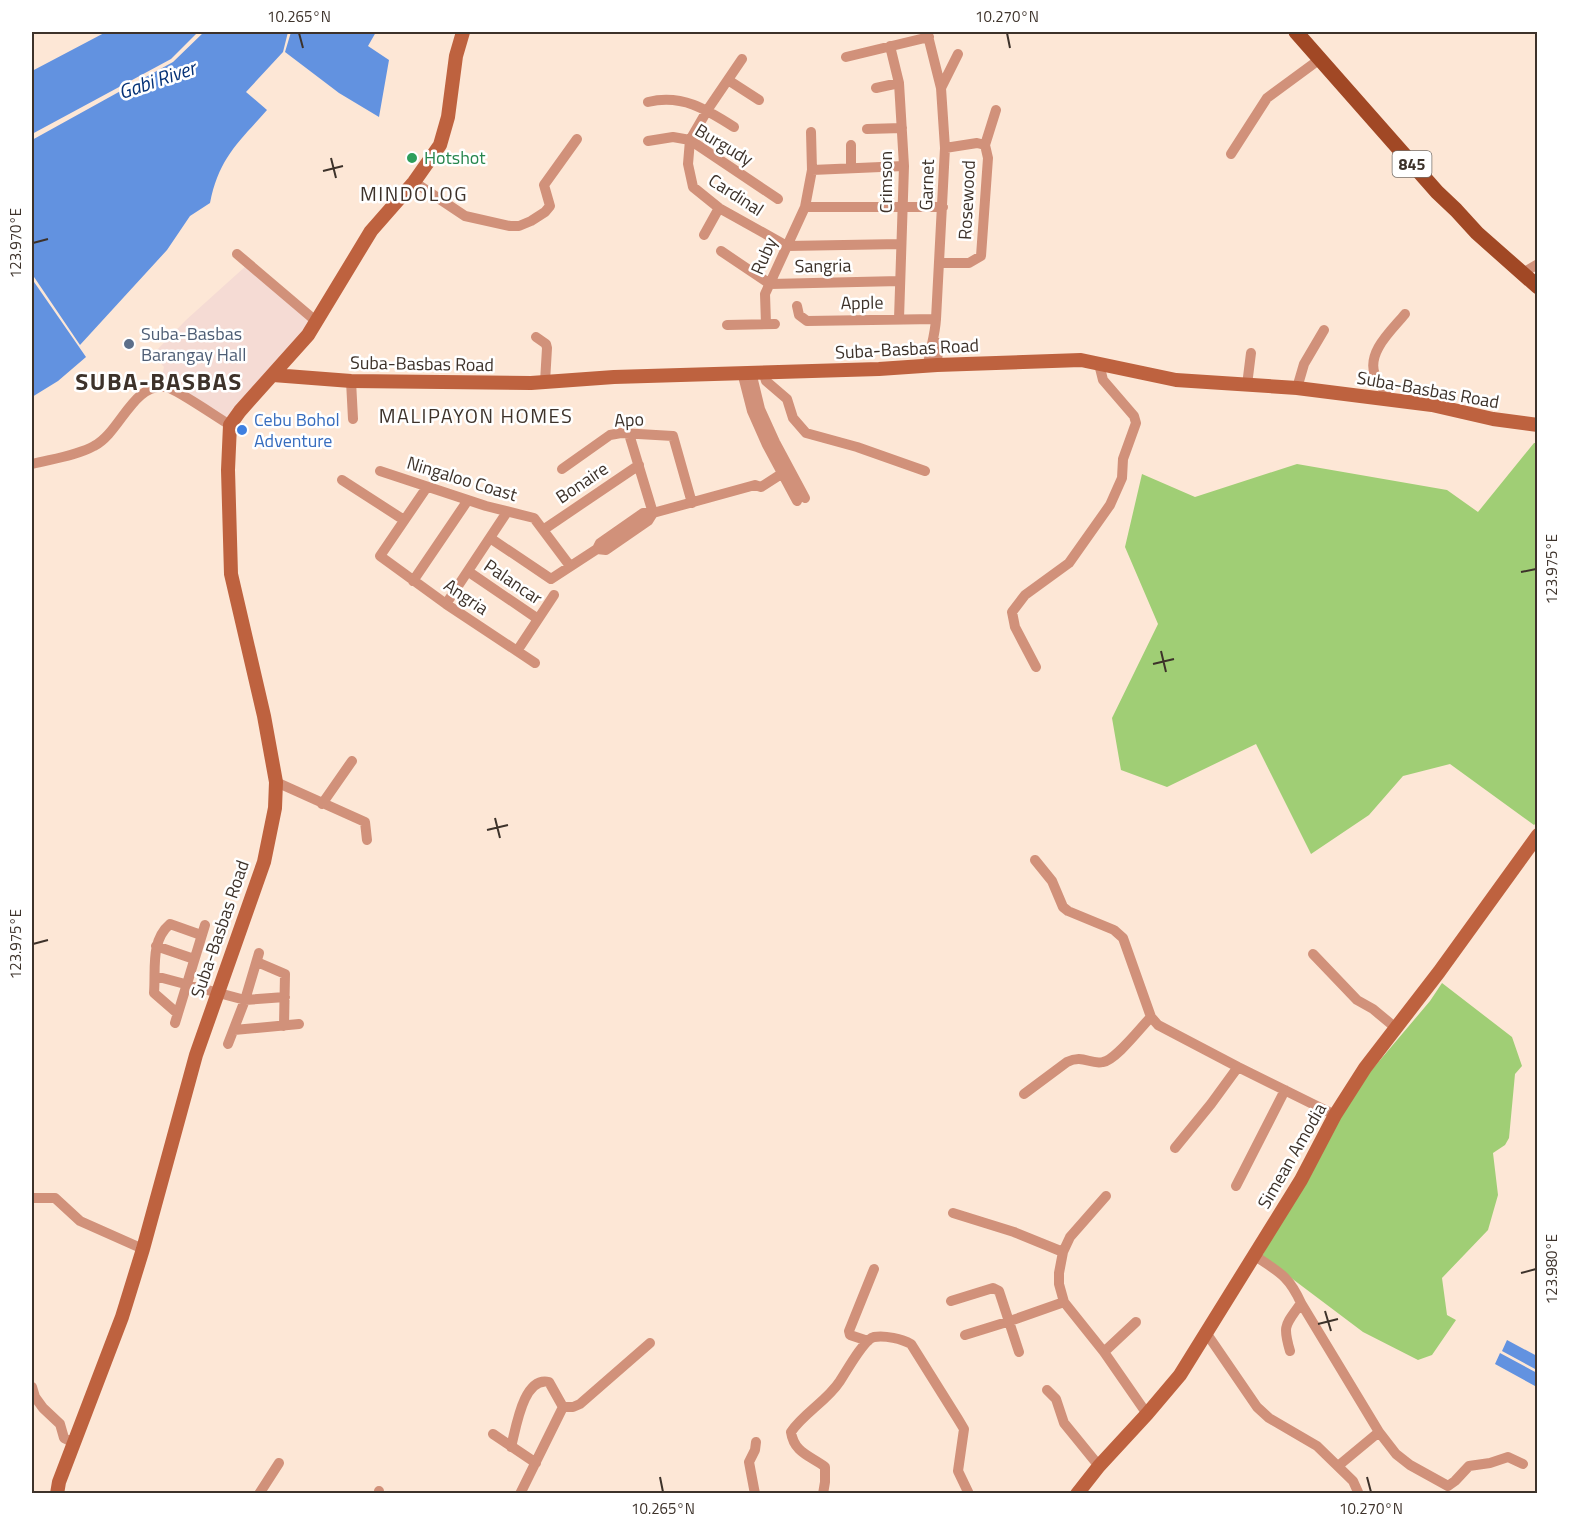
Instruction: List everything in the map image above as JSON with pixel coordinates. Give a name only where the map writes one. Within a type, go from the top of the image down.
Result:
[{"type":"main road","name":"845","points":[[1296,32],[1437,192],[1521,274],[1538,287]]},
{"type":"street","points":[[32,464],[94,446],[113,429],[130,406],[152,388],[170,388],[230,425],[317,322],[371,231],[414,182],[440,146],[452,98],[456,56],[463,32]]},
{"type":"street","points":[[846,57],[928,34]]},
{"type":"street","name":"Garnet","points":[[928,34],[941,88],[945,148],[936,319],[934,341],[931,346],[933,365]]},
{"type":"street","name":"Crimson","points":[[890,46],[899,83],[904,166],[899,319]]},
{"type":"street","points":[[941,88],[958,54]]},
{"type":"street","name":"Cardinal","points":[[742,59],[690,140],[688,164],[693,187],[719,208],[787,246]]},
{"type":"street","points":[[1232,154],[1267,98],[1320,59]]},
{"type":"street","points":[[728,81],[759,100]]},
{"type":"street","points":[[876,88],[899,83]]},
{"type":"street","points":[[648,102],[670,99],[684,101],[708,109],[734,127]]},
{"type":"street","points":[[985,145],[996,110]]},
{"type":"street","points":[[867,129],[902,128]]},
{"type":"street","name":"Ruby","points":[[727,325],[771,324],[765,294],[805,207],[812,170],[812,132]]},
{"type":"street","name":"Burgudy","points":[[648,141],[673,137],[690,140],[778,199]]},
{"type":"street","points":[[414,182],[465,216],[519,226],[545,212],[550,206],[544,185],[577,139]]},
{"type":"street","name":"Rosewood","points":[[940,262],[969,263],[981,256],[988,158],[985,145],[977,143],[945,148]]},
{"type":"street","points":[[851,145],[851,168]]},
{"type":"street","points":[[812,170],[904,166]]},
{"type":"street","points":[[805,207],[943,207]]},
{"type":"street","points":[[704,235],[719,208]]},
{"type":"street","points":[[787,246],[902,244]]},
{"type":"street","name":"Sangria","points":[[721,251],[770,284],[900,281]]},
{"type":"street","points":[[237,254],[317,322]]},
{"type":"street","points":[[1521,274],[1538,264]]},
{"type":"street","name":"Apple","points":[[797,306],[799,315],[807,321],[936,319]]},
{"type":"street","points":[[1389,399],[1374,373],[1374,364],[1377,350],[1405,314]]},
{"type":"street","points":[[1297,388],[1304,364],[1324,330]]},
{"type":"street","points":[[536,337],[546,344],[547,348],[545,382]]},
{"type":"street","points":[[1247,385],[1251,353]]},
{"type":"street","name":"Suba-Basbas Road","points":[[273,375],[351,381],[545,382],[614,377],[1081,360],[1176,380],[1297,388],[1389,399],[1432,405],[1493,419],[1538,425]]},
{"type":"street","points":[[1036,667],[1015,627],[1012,612],[1025,594],[1070,562],[1110,505],[1122,478],[1123,459],[1136,423],[1134,416],[1103,380],[1099,364]]},
{"type":"street","points":[[752,372],[787,399],[793,418],[806,434],[857,447],[925,471]]},
{"type":"street","points":[[752,372],[752,411],[781,474],[801,499]]},
{"type":"street","points":[[351,381],[353,419]]},
{"type":"street","name":"Suba-Basbas Road","points":[[57,1494],[59,1482],[122,1317],[143,1250],[196,1055],[264,862],[275,808],[276,782],[264,716],[231,574],[228,470],[230,425]]},
{"type":"street","name":"Apo","points":[[562,469],[610,435],[621,433],[673,436],[692,503]]},
{"type":"street","points":[[629,435],[653,513]]},
{"type":"street","name":"Bonaire","points":[[543,530],[639,465]]},
{"type":"street","name":"Ningaloo Coast","points":[[380,471],[507,512],[534,518],[543,530]]},
{"type":"street","points":[[490,538],[550,579],[597,549],[600,543],[642,513],[653,513],[692,503],[755,485],[758,480],[781,474]]},
{"type":"street","points":[[342,480],[404,520],[427,487]]},
{"type":"street","points":[[413,580],[468,500]]},
{"type":"street","points":[[446,604],[507,512]]},
{"type":"street","name":"Angria","points":[[404,520],[380,556],[446,604],[535,663]]},
{"type":"street","points":[[543,530],[570,566]]},
{"type":"street","name":"Palancar","points":[[469,572],[538,619]]},
{"type":"street","points":[[517,651],[554,595]]},
{"type":"street","points":[[322,804],[352,761]]},
{"type":"street","points":[[276,782],[365,822],[367,840]]},
{"type":"street","name":"Simean Amodia","points":[[1077,1494],[1180,1375],[1301,1180],[1335,1115],[1365,1068],[1397,1029],[1538,835]]},
{"type":"street","points":[[1035,860],[1052,881],[1063,907],[1114,930],[1124,938],[1151,1017],[1158,1025],[1335,1115]]},
{"type":"street","points":[[170,924],[203,930],[176,1018],[154,993],[156,946],[162,931],[170,924]]},
{"type":"street","points":[[156,946],[195,959]]},
{"type":"street","points":[[1313,954],[1357,1000],[1397,1029]]},
{"type":"street","points":[[228,1044],[258,957],[285,974],[284,1026]]},
{"type":"street","points":[[155,976],[245,1000],[285,997]]},
{"type":"street","points":[[1024,1094],[1075,1058],[1102,1063],[1111,1060],[1151,1017]]},
{"type":"street","points":[[234,1030],[299,1024]]},
{"type":"street","points":[[1175,1148],[1238,1067]]},
{"type":"street","points":[[1236,1186],[1285,1090]]},
{"type":"street","points":[[1106,1196],[1070,1237],[1063,1252],[1058,1278],[1064,1302],[1104,1352],[1147,1414]]},
{"type":"street","points":[[32,1198],[55,1198],[80,1221],[143,1250]]},
{"type":"street","points":[[953,1213],[1010,1231],[1063,1252]]},
{"type":"street","points":[[1255,1256],[1283,1275],[1293,1286],[1379,1432],[1396,1454],[1410,1466],[1448,1486],[1469,1466],[1508,1457],[1523,1464]]},
{"type":"street","points":[[868,1341],[850,1335],[849,1331],[874,1269]]},
{"type":"street","points":[[951,1301],[993,1288],[1002,1295],[1019,1352]]},
{"type":"street","points":[[965,1335],[1064,1302]]},
{"type":"street","points":[[1290,1351],[1284,1332],[1285,1326],[1301,1303]]},
{"type":"street","points":[[1104,1352],[1136,1322]]},
{"type":"street","points":[[1207,1334],[1257,1407],[1269,1418],[1317,1446],[1353,1481],[1358,1492]]},
{"type":"street","points":[[823,1494],[825,1467],[806,1457],[799,1450],[793,1441],[791,1432],[836,1387],[868,1341],[875,1337],[903,1340],[915,1350],[964,1429],[958,1471],[969,1494]]},
{"type":"street","points":[[563,1407],[580,1404],[650,1343]]},
{"type":"street","points":[[511,1447],[525,1396],[538,1382],[549,1382],[563,1407]]},
{"type":"street","points":[[32,1387],[35,1397],[43,1408],[60,1424],[64,1438],[74,1443]]},
{"type":"street","points":[[1047,1390],[1056,1399],[1067,1428],[1099,1466]]},
{"type":"street","points":[[520,1494],[563,1407]]},
{"type":"street","points":[[1338,1466],[1379,1432]]},
{"type":"street","points":[[493,1434],[536,1463]]},
{"type":"street","points":[[755,1494],[749,1462],[756,1442]]},
{"type":"street","points":[[259,1494],[279,1463]]},
{"type":"shaded area","points":[[247,265],[314,322],[227,422],[162,376],[164,367],[153,354],[186,320]]},
{"type":"green space","points":[[1534,443],[1538,443],[1538,821],[1534,825],[1450,764],[1403,776],[1369,815],[1311,854],[1256,744],[1167,787],[1121,770],[1112,718],[1158,624],[1125,547],[1142,474],[1195,497],[1297,464],[1447,490],[1478,512]]},
{"type":"green space","points":[[1442,983],[1512,1037],[1522,1066],[1515,1074],[1509,1138],[1505,1145],[1493,1153],[1498,1195],[1488,1230],[1442,1278],[1447,1315],[1456,1320],[1432,1355],[1418,1360],[1363,1332],[1262,1256],[1359,1085],[1430,1001]]},
{"type":"water","points":[[106,32],[198,32],[171,59],[32,134],[32,71]]},
{"type":"water","name":"Gabi River","points":[[204,32],[288,32],[283,52],[246,92],[267,110],[224,162],[210,203],[190,216],[167,250],[80,345],[32,274],[32,140],[173,62]]},
{"type":"water","points":[[291,32],[376,32],[368,46],[389,60],[379,117],[339,93],[285,52]]},
{"type":"water","points":[[32,279],[86,357],[58,381],[32,397]]},
{"type":"water","points":[[1507,1340],[1537,1356],[1537,1370],[1502,1351]]},
{"type":"water","points":[[1500,1353],[1537,1373],[1535,1386],[1495,1364]]},
{"type":"place","name":"Hotshot","points":[[412,158]]},
{"type":"place","name":"Suba-Basbas Barangay Hall","points":[[129,344]]},
{"type":"place","name":"Cebu Bohol Adventure","points":[[242,430]]},
{"type":"district","name":"MINDOLOG","points":[[414,194]]},
{"type":"district","name":"SUBA-BASBAS","points":[[159,382]]},
{"type":"district","name":"MALIPAYON HOMES","points":[[476,416]]}]
